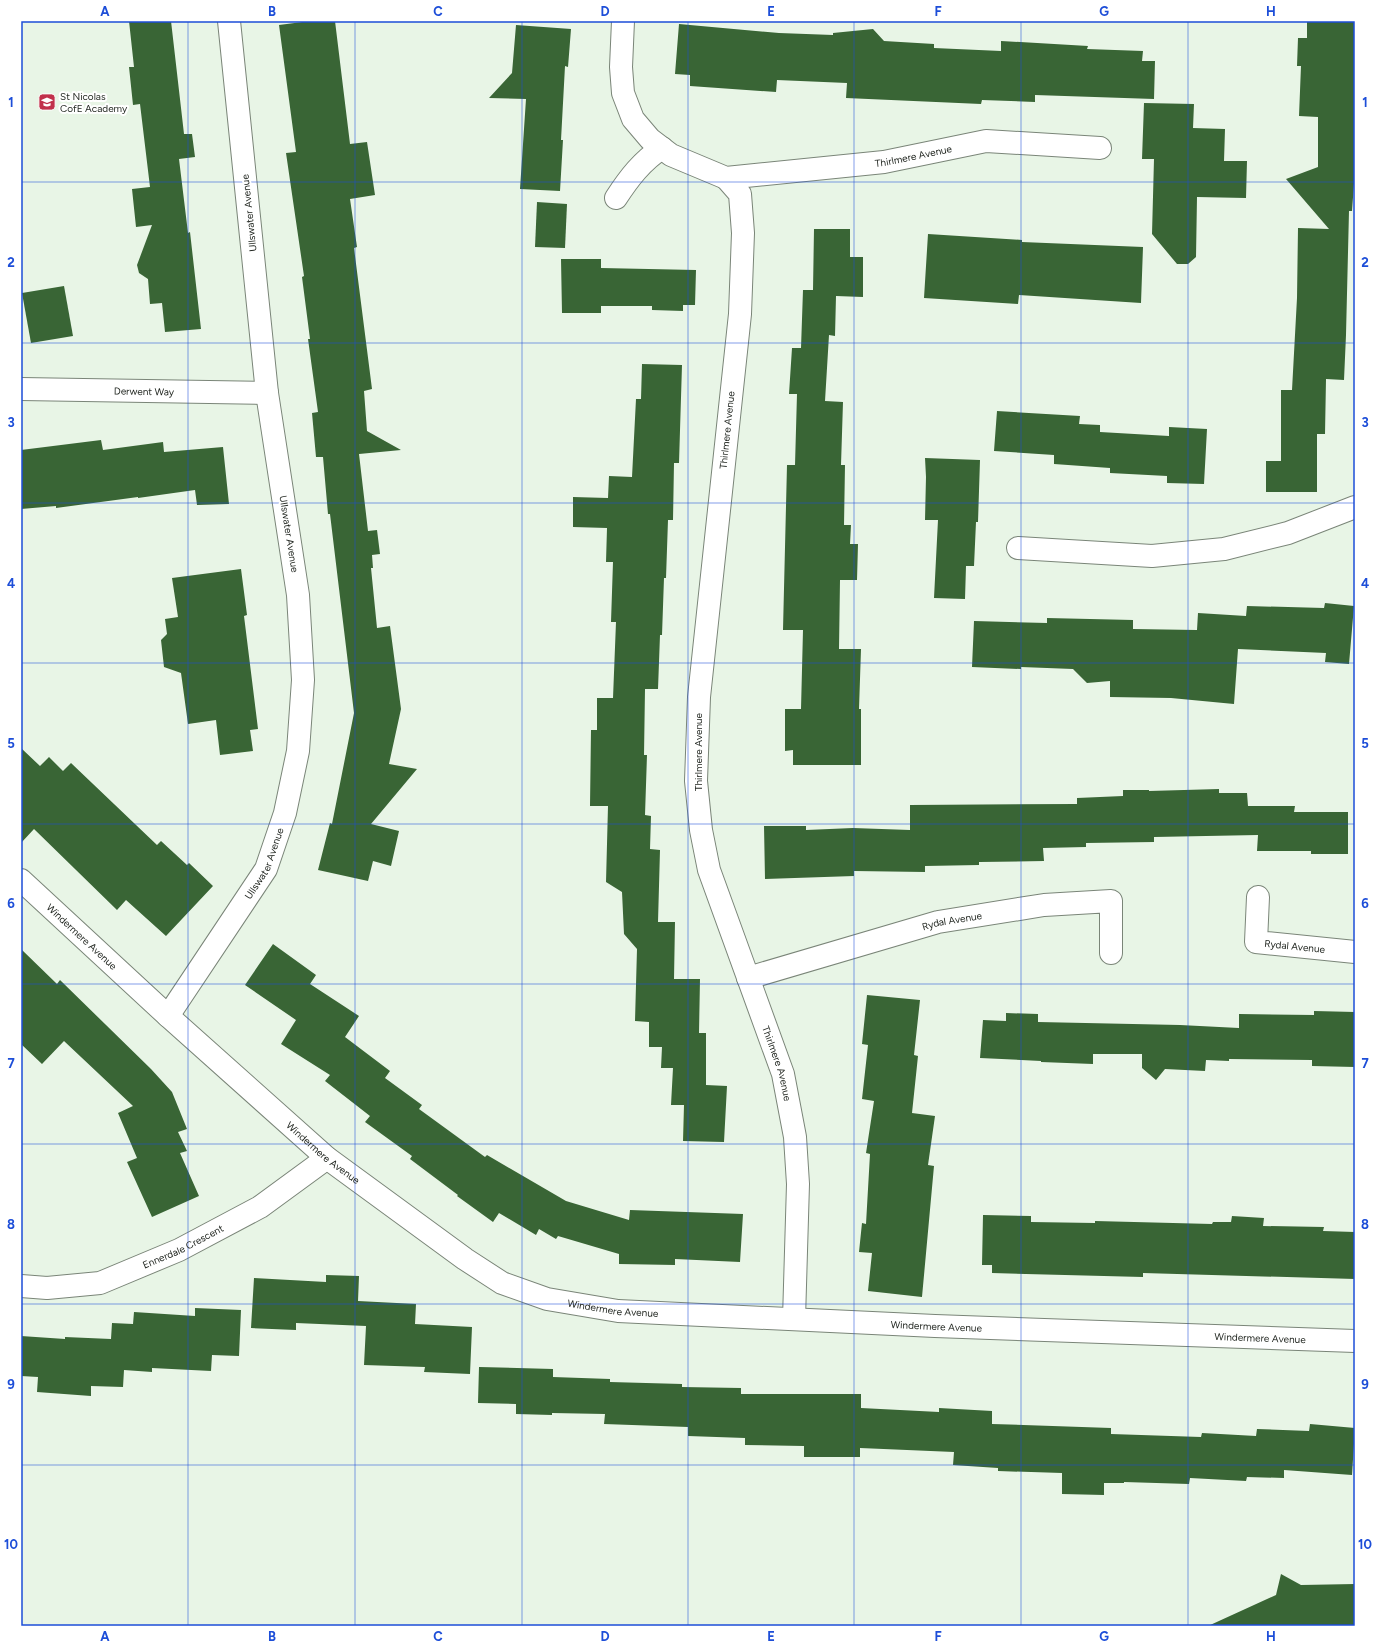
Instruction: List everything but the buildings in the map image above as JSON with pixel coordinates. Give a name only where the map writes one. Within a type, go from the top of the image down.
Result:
[{"type":"street","name":"Ullswater Avenue","points":[[168,1016],[266,869],[285,813],[298,751],[303,680],[298,596],[267,393],[229,21]]},
{"type":"street","name":"Thirlmere Avenue","points":[[623,21],[621,67],[623,93],[633,119],[650,139],[662,148],[726,178],[740,194],[743,233],[740,314],[699,697],[696,781],[701,830],[709,870],[783,1074],[795,1136],[798,1184],[794,1319]]},
{"type":"street","name":"Thirlmere Avenue","points":[[726,178],[884,162],[986,141],[1100,148]]},
{"type":"street","points":[[616,198],[632,175],[648,157],[662,148]]},
{"type":"street","name":"Derwent Way","points":[[21,389],[267,393]]},
{"type":"street","points":[[1018,548],[1152,556],[1224,549],[1288,533],[1355,508]]},
{"type":"street","name":"Windermere Avenue","points":[[21,880],[168,1016],[327,1158],[464,1259],[502,1283],[548,1299],[618,1311],[935,1326],[1355,1341]]},
{"type":"street","name":"Rydal Avenue","points":[[1258,897],[1256,942],[1355,952]]},
{"type":"street","name":"Rydal Avenue","points":[[748,978],[938,922],[1044,905],[1112,902],[1111,953]]},
{"type":"street","name":"Ennerdale Crescent","points":[[21,1286],[47,1288],[100,1283],[179,1250],[260,1207],[327,1158]]},
{"type":"place","name":"St Nicolas CofE Academy","points":[[47,102]]}]
